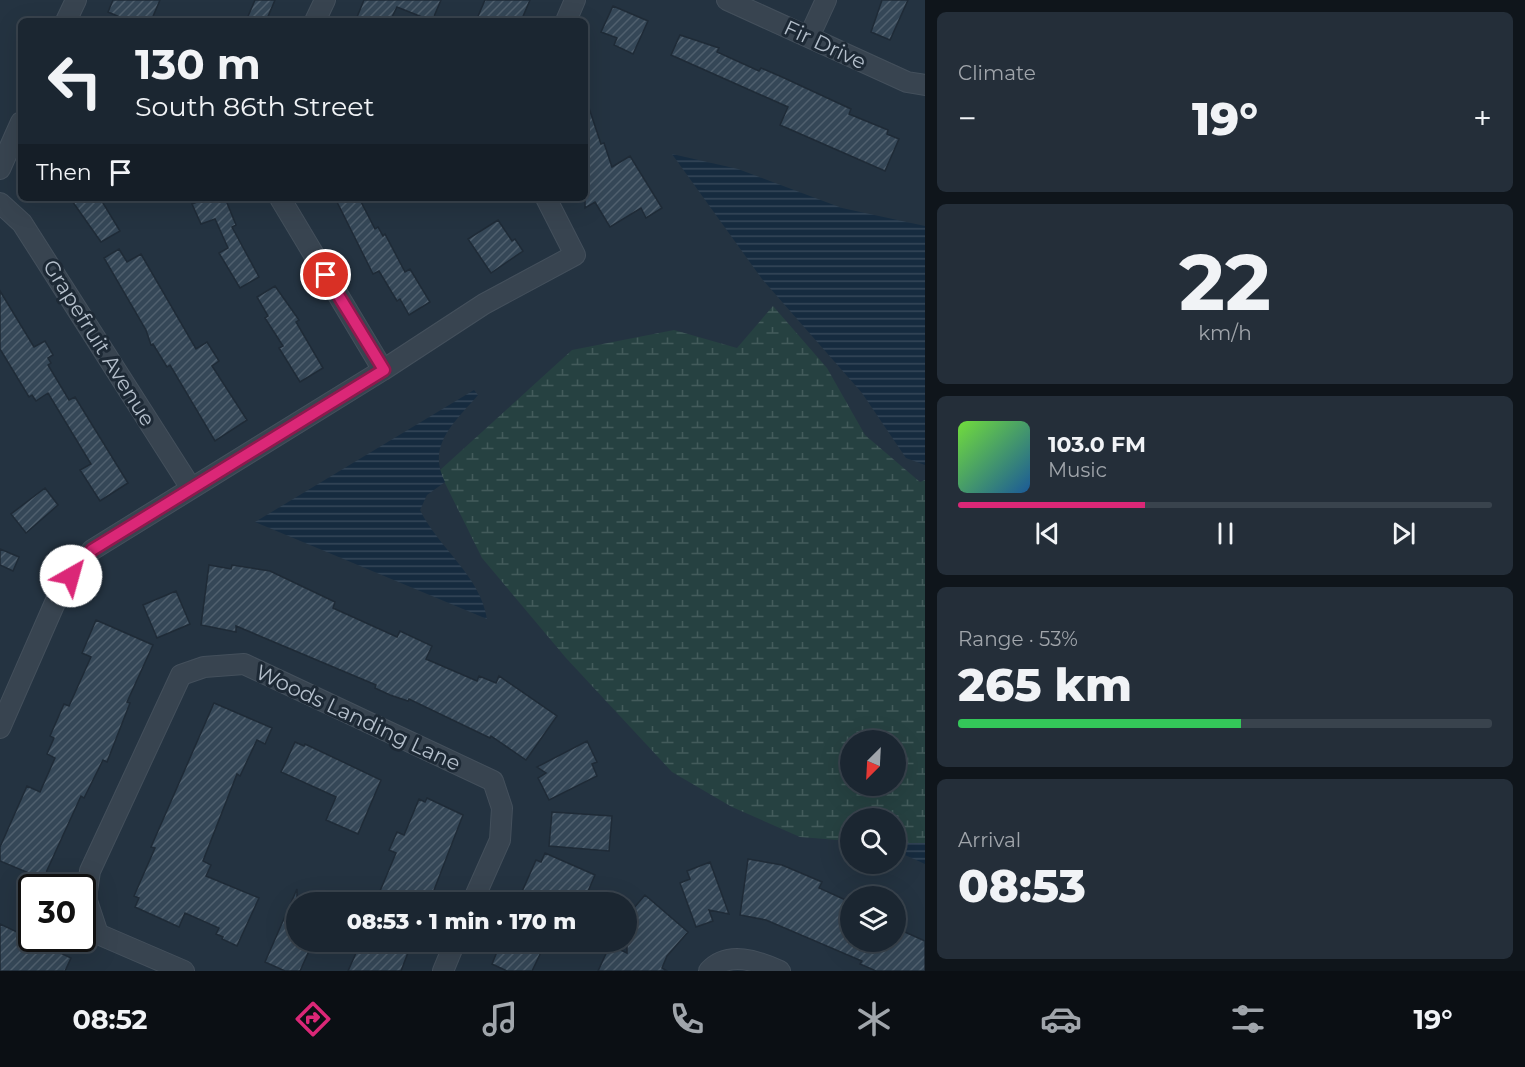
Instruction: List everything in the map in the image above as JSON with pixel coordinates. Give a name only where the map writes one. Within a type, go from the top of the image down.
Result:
[{"type":"street","points":[[67,18],[76,0]]},
{"type":"street","points":[[316,18],[325,0]]},
{"type":"street","points":[[567,18],[575,0]]},
{"type":"street","name":"Fir Drive","points":[[727,0],[907,82],[925,85]]},
{"type":"street","points":[[809,37],[826,0]]},
{"type":"street","points":[[0,169],[18,129]]},
{"type":"street","points":[[282,201],[384,370]]},
{"type":"street","points":[[0,728],[61,590],[92,550],[384,370],[484,304],[575,255],[548,201]]},
{"type":"street","name":"Grapefruit Avenue","points":[[0,203],[22,223],[191,488]]},
{"type":"street","name":"Woods Landing Lane","points":[[184,971],[98,934],[86,898],[90,871],[181,675],[204,668],[244,664],[493,781],[502,808],[500,840],[477,892]]},
{"type":"street","points":[[442,971],[451,952]]},
{"type":"street","points":[[709,971],[716,963],[744,958],[780,971]]},
{"type":"green space","points":[[773,306],[827,368],[865,435],[920,482],[925,480],[925,843],[906,843],[906,808],[840,808],[840,840],[800,837],[732,807],[672,772],[566,658],[482,558],[439,471],[572,350],[674,330],[737,348]]},
{"type":"water","points":[[672,154],[738,169],[842,208],[925,226],[925,465],[906,458],[862,393],[762,279]]},
{"type":"water","points":[[474,390],[478,395],[452,425],[441,445],[440,469],[445,482],[427,495],[420,510],[428,524],[468,575],[483,603],[487,619],[255,522]]},
{"type":"water","points":[[906,843],[925,843],[925,864],[906,855]]},
{"type":"building","points":[[113,0],[160,0],[152,18],[122,18],[108,12]]},
{"type":"building","points":[[255,0],[275,0],[267,18],[247,18]]},
{"type":"building","points":[[364,0],[441,0],[433,18],[424,18],[397,7],[392,18],[357,17]]},
{"type":"building","points":[[485,0],[530,0],[522,18],[477,18]]},
{"type":"building","points":[[882,0],[908,0],[890,40],[871,32]]},
{"type":"building","points":[[613,6],[648,21],[633,54],[614,45],[617,38],[601,32]]},
{"type":"building","points":[[680,35],[719,48],[717,52],[759,71],[761,68],[782,77],[851,109],[849,114],[888,130],[887,134],[899,139],[885,171],[780,125],[788,107],[671,55]]},
{"type":"building","points":[[588,105],[601,144],[604,143],[612,167],[630,156],[662,208],[646,218],[641,208],[610,227],[595,202],[585,208],[585,201],[588,201]]},
{"type":"building","points":[[72,201],[102,201],[120,231],[101,242]]},
{"type":"building","points":[[200,201],[226,201],[236,225],[232,227],[259,277],[240,288],[219,253],[228,248],[215,219],[201,224],[192,204]]},
{"type":"building","points":[[336,201],[361,201],[375,229],[378,227],[383,236],[385,234],[405,272],[410,269],[430,302],[409,315],[400,299],[397,301],[379,271],[373,274]]},
{"type":"building","points":[[498,220],[512,241],[515,239],[523,251],[491,273],[468,239]]},
{"type":"building","points":[[119,249],[127,262],[141,254],[196,349],[207,342],[219,361],[212,366],[247,420],[215,441],[170,365],[167,367],[153,344],[151,345],[146,330],[104,258]]},
{"type":"building","points":[[275,286],[299,320],[296,322],[323,368],[300,382],[279,348],[283,346],[265,318],[268,316],[257,297]]},
{"type":"building","points":[[0,291],[34,347],[45,341],[53,355],[48,358],[51,363],[48,365],[69,400],[75,397],[128,483],[100,501],[80,470],[91,464],[48,393],[36,401],[32,395],[29,397],[0,349]]},
{"type":"building","points":[[45,488],[58,505],[26,533],[11,514]]},
{"type":"building","points":[[0,549],[19,557],[13,571],[0,565]]},
{"type":"building","points":[[209,565],[231,569],[232,565],[270,571],[335,602],[333,608],[397,637],[400,631],[432,646],[426,659],[477,681],[479,676],[496,683],[499,676],[557,716],[526,760],[491,736],[490,738],[409,699],[408,701],[390,695],[375,688],[376,685],[236,626],[236,632],[201,625]]},
{"type":"building","points":[[176,591],[190,624],[157,638],[143,605]]},
{"type":"building","points":[[96,620],[153,645],[127,702],[130,703],[107,762],[103,760],[84,798],[81,796],[45,874],[31,874],[0,861],[0,847],[27,786],[40,792],[55,758],[47,754],[54,738],[50,736],[64,704],[69,706],[91,657],[82,653]]},
{"type":"building","points":[[214,703],[272,728],[265,744],[257,740],[240,776],[237,774],[203,861],[211,865],[206,876],[259,898],[237,946],[216,934],[219,928],[185,913],[179,927],[135,907],[139,898],[134,896],[155,848],[151,847]]},
{"type":"building","points":[[587,741],[597,762],[592,764],[597,776],[549,800],[538,778],[546,773],[537,767]]},
{"type":"building","points":[[295,742],[304,746],[305,744],[381,780],[358,834],[326,820],[336,797],[281,772]]},
{"type":"building","points":[[427,798],[463,815],[433,892],[380,892],[396,853],[389,850],[397,832],[404,835],[419,799],[425,802]]},
{"type":"building","points":[[552,812],[612,816],[609,851],[549,846]]},
{"type":"building","points":[[545,853],[595,875],[588,892],[522,892],[536,860],[541,862]]},
{"type":"building","points":[[748,859],[782,865],[822,882],[819,888],[840,897],[840,952],[766,920],[740,915]]},
{"type":"building","points":[[710,862],[729,914],[709,910],[713,921],[696,927],[680,883],[690,879],[687,871]]},
{"type":"building","points":[[645,895],[688,932],[667,956],[662,968],[667,971],[598,971],[607,952],[637,952],[637,904]]},
{"type":"building","points":[[286,914],[286,952],[309,952],[300,971],[285,971],[265,962]]},
{"type":"building","points":[[0,924],[18,933],[18,952],[58,952],[71,958],[65,971],[0,971]]},
{"type":"building","points":[[906,932],[925,941],[925,971],[876,971],[860,964],[862,961],[841,952],[906,952]]},
{"type":"building","points":[[357,952],[408,952],[401,971],[348,971]]},
{"type":"building","points":[[497,952],[541,952],[532,971],[507,971],[492,964]]},
{"type":"route","points":[[71,576],[92,550],[384,370],[326,275]]}]
